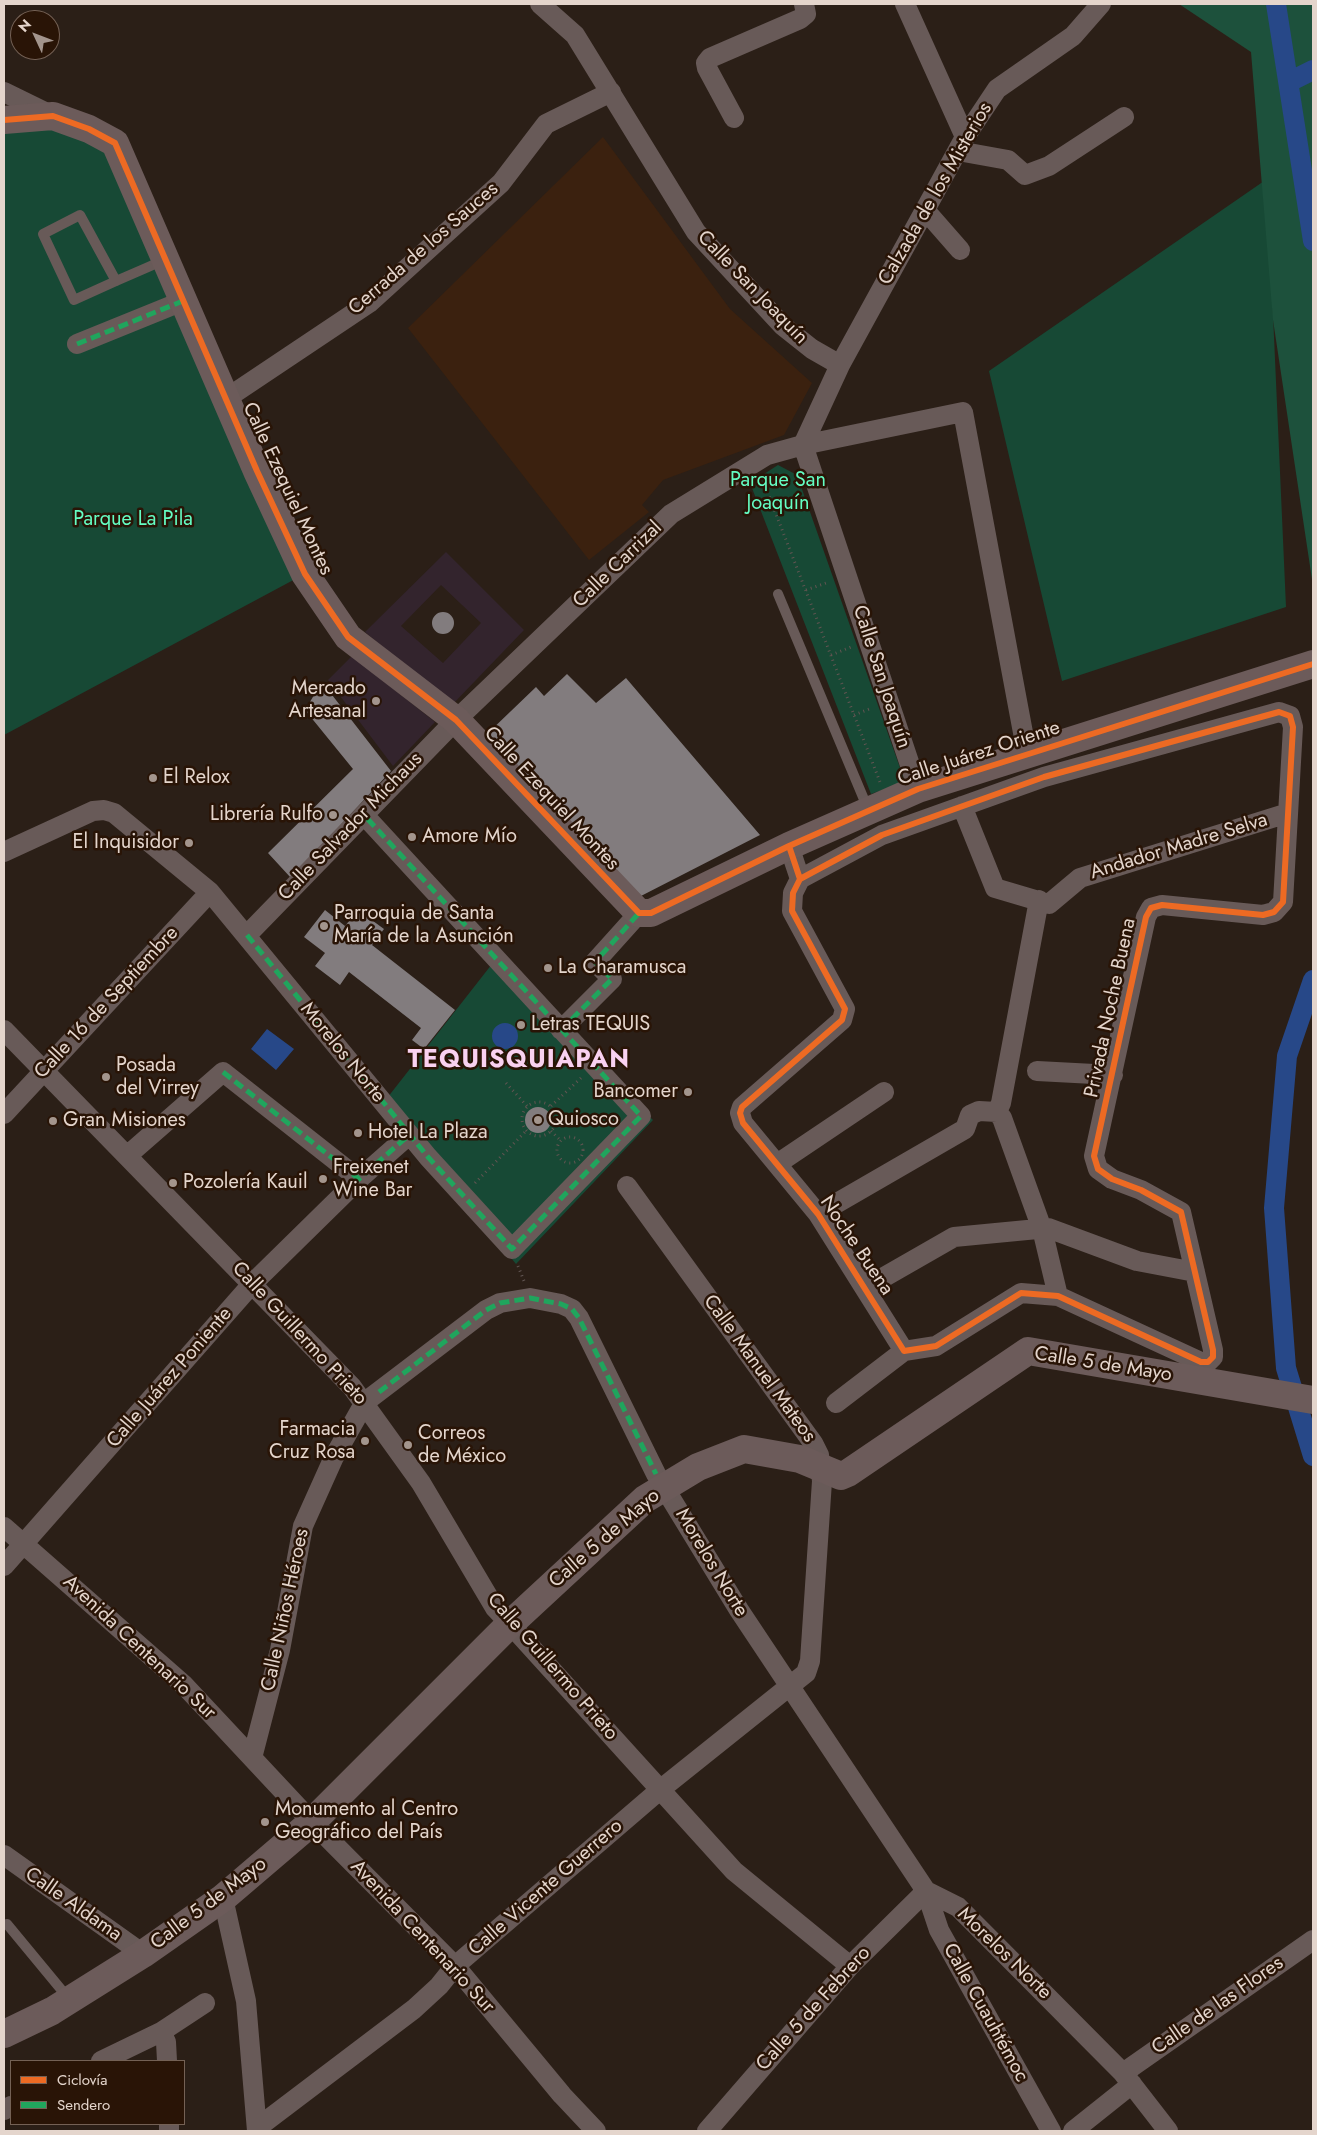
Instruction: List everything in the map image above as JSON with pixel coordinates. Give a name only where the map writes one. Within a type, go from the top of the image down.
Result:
[{"type":"street","name":"Calle San Joaquín","points":[[540,4],[575,35],[696,232],[783,326],[812,350],[840,365]]},
{"type":"street","points":[[734,118],[706,68],[706,63],[710,58],[800,19],[806,14],[804,4]]},
{"type":"street","points":[[905,4],[962,144],[1008,160],[1025,175],[1049,166],[1124,117]]},
{"type":"street","name":"Calzada de los Misterios","points":[[840,365],[962,144],[997,89],[1073,36],[1101,4]]},
{"type":"street","points":[[4,92],[53,116]]},
{"type":"street","name":"Cerrada de los Sauces","points":[[227,398],[369,303],[501,182],[546,124],[611,92]]},
{"type":"street","name":"Calle Ezequiel Montes","points":[[4,120],[53,116],[90,130],[115,143],[164,260],[227,398],[257,471],[305,574],[348,637],[456,720],[638,913]]},
{"type":"street","points":[[925,210],[960,250]]},
{"type":"street","points":[[77,344],[183,301]]},
{"type":"street","points":[[803,445],[840,365]]},
{"type":"street","name":"Calle Carrizal","points":[[456,720],[671,514],[756,461],[767,455],[803,445],[963,412],[1027,754]]},
{"type":"street","name":"Calle San Joaquín","points":[[803,445],[918,789]]},
{"type":"street","name":"Calle Juárez Oriente","points":[[638,913],[651,912],[789,846],[918,789],[1313,664]]},
{"type":"street","name":"Privada Noche Buena","points":[[800,879],[882,834],[1044,777],[1279,712],[1290,716],[1293,727],[1283,902],[1274,912],[1263,915],[1162,905],[1151,908],[1146,917],[1094,1156],[1098,1169],[1112,1178],[1141,1190],[1181,1212],[1213,1350],[1213,1357],[1208,1362],[1201,1362],[1058,1296]]},
{"type":"street","name":"Calle Salvador Michaus","points":[[247,935],[456,720]]},
{"type":"street","points":[[962,806],[995,888],[1044,902],[1001,1103],[997,1112]]},
{"type":"street","name":"Morelos Norte","points":[[4,852],[93,811],[104,810],[114,814],[210,892],[409,1135],[512,1249]]},
{"type":"street","name":"Andador Madre Selva","points":[[1044,902],[1080,878],[1288,813]]},
{"type":"street","points":[[364,814],[640,1116],[512,1249]]},
{"type":"street","points":[[789,846],[800,879]]},
{"type":"street","name":"Noche Buena","points":[[800,879],[793,893],[792,910],[845,1009],[842,1020],[742,1107],[740,1114],[742,1123],[818,1214],[904,1351]]},
{"type":"street","name":"Calle 16 de Septiembre","points":[[4,1114],[210,892]]},
{"type":"street","points":[[561,1030],[612,979],[594,962],[638,913]]},
{"type":"street","name":"Calle Guillermo Prieto","points":[[4,1030],[128,1155],[365,1402],[421,1483],[495,1608],[734,1871],[850,1966]]},
{"type":"street","points":[[1037,1071],[1113,1075]]},
{"type":"street","points":[[128,1155],[223,1072],[359,1178]]},
{"type":"street","points":[[777,1164],[884,1092]]},
{"type":"street","points":[[818,1214],[964,1130],[970,1115],[979,1111],[997,1112],[1002,1118],[1042,1229],[1058,1296],[1022,1293],[936,1346],[904,1351],[836,1403]]},
{"type":"street","name":"Calle Juárez Poniente","points":[[4,1566],[252,1284],[359,1178],[409,1135]]},
{"type":"street","name":"Calle Manuel Mateos","points":[[627,1186],[813,1443],[819,1455],[822,1481],[810,1661],[806,1673],[789,1686]]},
{"type":"street","points":[[865,1288],[954,1237],[1048,1228],[1137,1261],[1195,1272]]},
{"type":"street","name":"Morelos Norte","points":[[530,1298],[561,1304],[572,1309],[579,1318],[665,1488],[739,1610],[926,1891],[958,1907],[1128,2078],[1168,2131]]},
{"type":"street","name":"Calle Niños Héroes","points":[[252,1758],[280,1650],[302,1526],[334,1457],[365,1402],[486,1310],[500,1303],[530,1298]]},
{"type":"street","name":"Calle 5 de Mayo","points":[[4,2034],[52,2011],[143,1954],[223,1898],[312,1822],[510,1624],[645,1499],[698,1467],[744,1449],[800,1459],[841,1476],[1028,1351],[1313,1400]]},
{"type":"street","name":"Avenida Centenario Sur","points":[[4,1528],[184,1685],[312,1822],[455,1966],[562,2095],[596,2131]]},
{"type":"street","name":"Calle Vicente Guerrero","points":[[257,2130],[414,2009],[439,1986],[455,1966],[661,1789],[789,1686]]},
{"type":"street","name":"Calle Aldama","points":[[4,1855],[143,1954]]},
{"type":"street","name":"Calle 5 de Febrero","points":[[707,2131],[850,1966],[926,1891]]},
{"type":"street","name":"Calle Cuauhtémoc","points":[[926,1891],[939,1930],[1051,2131]]},
{"type":"street","points":[[223,1898],[246,2001],[257,2130]]},
{"type":"street","name":"Calle de las Flores","points":[[1073,2131],[1128,2078],[1313,1940]]},
{"type":"street","points":[[103,2060],[161,2032],[205,2003]]},
{"type":"street","points":[[161,2032],[166,2042],[167,2060]]},
{"type":"lane","points":[[116,281],[80,215],[43,234],[74,300],[164,260]]},
{"type":"lane","points":[[778,594],[878,806]]},
{"type":"lane","points":[[7,1924],[69,2000]]},
{"type":"path","points":[[756,461],[878,806]]},
{"type":"path","points":[[551,1106],[594,1065]]},
{"type":"path","points":[[506,1083],[526,1106]]},
{"type":"path","points":[[539,1101],[551,1106],[556,1116],[551,1131],[541,1136],[533,1135],[526,1131],[521,1118],[526,1106],[539,1101]]},
{"type":"path","points":[[462,1195],[526,1131]]},
{"type":"path","points":[[551,1131],[560,1141]]},
{"type":"path","points":[[568,1137],[580,1142],[582,1150],[579,1159],[568,1163],[561,1159],[557,1148],[560,1141],[568,1137]]},
{"type":"path","points":[[512,1249],[530,1298]]},
{"type":"shaded area","points":[[603,137],[730,309],[812,383],[784,435],[663,480],[642,505],[649,512],[589,560],[408,328]]},
{"type":"shaded area","points":[[446,552],[524,630],[452,705],[365,632]],"holes":[[[441,585],[481,623],[443,663],[401,626]]]},
{"type":"shaded area","name":"Mercado Artesanal","points":[[352,656],[435,722],[393,766],[328,680]]},
{"type":"green space","points":[[1179,4],[1313,4],[1313,586],[1273,320],[1251,52]]},
{"type":"green space","name":"Parque La Pila","points":[[57,121],[111,147],[299,577],[4,735],[4,126]]},
{"type":"green space","points":[[1267,179],[1286,607],[1062,681],[989,371]]},
{"type":"green space","name":"Parque San Joaquín","points":[[778,465],[797,475],[905,782],[871,794],[750,483]]},
{"type":"green space","points":[[492,964],[653,1120],[516,1264],[384,1102]]},
{"type":"water","points":[[505,1023],[514,1027],[518,1036],[514,1045],[505,1049],[496,1045],[492,1036],[496,1027]]},
{"type":"water","points":[[267,1029],[294,1049],[276,1070],[251,1049]]},
{"type":"building","points":[[443,612],[451,615],[454,623],[451,631],[443,634],[435,631],[432,623],[435,615]]},
{"type":"building","points":[[567,674],[596,703],[626,678],[760,835],[639,897],[486,735],[536,687],[544,696]]},
{"type":"building","points":[[322,682],[391,771],[291,878],[268,853],[353,769],[305,710]]},
{"type":"building","points":[[325,910],[345,926],[358,910],[384,929],[372,945],[455,1010],[424,1049],[412,1040],[421,1028],[349,972],[340,985],[315,966],[325,953],[304,937]]},
{"type":"building","name":"Quiosco","points":[[538,1107],[547,1111],[551,1120],[547,1129],[538,1133],[529,1129],[525,1120],[529,1111]]},
{"type":"waterway","points":[[1276,4],[1313,241]]},
{"type":"waterway","points":[[1289,82],[1313,70]]},
{"type":"waterway","points":[[1313,980],[1287,1056],[1274,1208],[1286,1368],[1313,1456]]},
{"type":"marked path","points":[[77,344],[183,301]]},
{"type":"marked path","points":[[247,935],[428,1157],[512,1249],[641,1116],[364,815]]},
{"type":"marked path","points":[[561,1030],[612,979],[595,962],[639,913]]},
{"type":"marked path","points":[[223,1072],[359,1179],[409,1135]]},
{"type":"marked path","points":[[379,1392],[486,1310],[500,1303],[530,1298],[561,1304],[572,1309],[579,1318],[656,1474]]},
{"type":"cycle path","points":[[4,120],[53,116],[89,129],[115,143],[257,471],[305,574],[348,637],[456,720],[639,913],[651,913],[789,846],[918,789],[1313,664]]},
{"type":"cycle path","points":[[789,846],[800,879],[793,893],[792,911],[845,1009],[842,1020],[742,1107],[740,1113],[743,1123],[818,1214],[904,1351],[936,1346],[1021,1293],[1058,1296],[1201,1362],[1208,1362],[1213,1357],[1213,1350],[1181,1212],[1141,1190],[1112,1179],[1098,1169],[1094,1156],[1146,917],[1151,908],[1162,905],[1263,915],[1274,912],[1283,902],[1293,727],[1290,716],[1279,712],[1044,777],[882,835],[800,879]]},
{"type":"place","name":"Mercado Artesanal","points":[[376,701]]},
{"type":"place","name":"El Relox","points":[[153,778]]},
{"type":"place","name":"Librería Rulfo","points":[[333,815]]},
{"type":"place","name":"Amore Mío","points":[[412,837]]},
{"type":"place","name":"El Inquisidor","points":[[189,843]]},
{"type":"place","name":"Parroquia de Santa María de la Asunción","points":[[324,926]]},
{"type":"place","name":"La Charamusca","points":[[548,968]]},
{"type":"place","name":"Letras TEQUIS","points":[[521,1025]]},
{"type":"place","name":"Posada del Virrey","points":[[106,1077]]},
{"type":"place","name":"Bancomer","points":[[688,1092]]},
{"type":"place","name":"Quiosco","points":[[538,1120]]},
{"type":"place","name":"Gran Misiones","points":[[53,1121]]},
{"type":"place","name":"Hotel La Plaza","points":[[358,1133]]},
{"type":"place","name":"Freixenet Wine Bar","points":[[323,1179]]},
{"type":"place","name":"Pozolería Kauil","points":[[173,1183]]},
{"type":"place","name":"Farmacia Cruz Rosa","points":[[365,1441]]},
{"type":"place","name":"Correos de México","points":[[408,1445]]},
{"type":"place","name":"Monumento al Centro Geográfico del País","points":[[265,1822]]},
{"type":"district","name":"TEQUISQUIAPAN","points":[[519,1061]]}]
